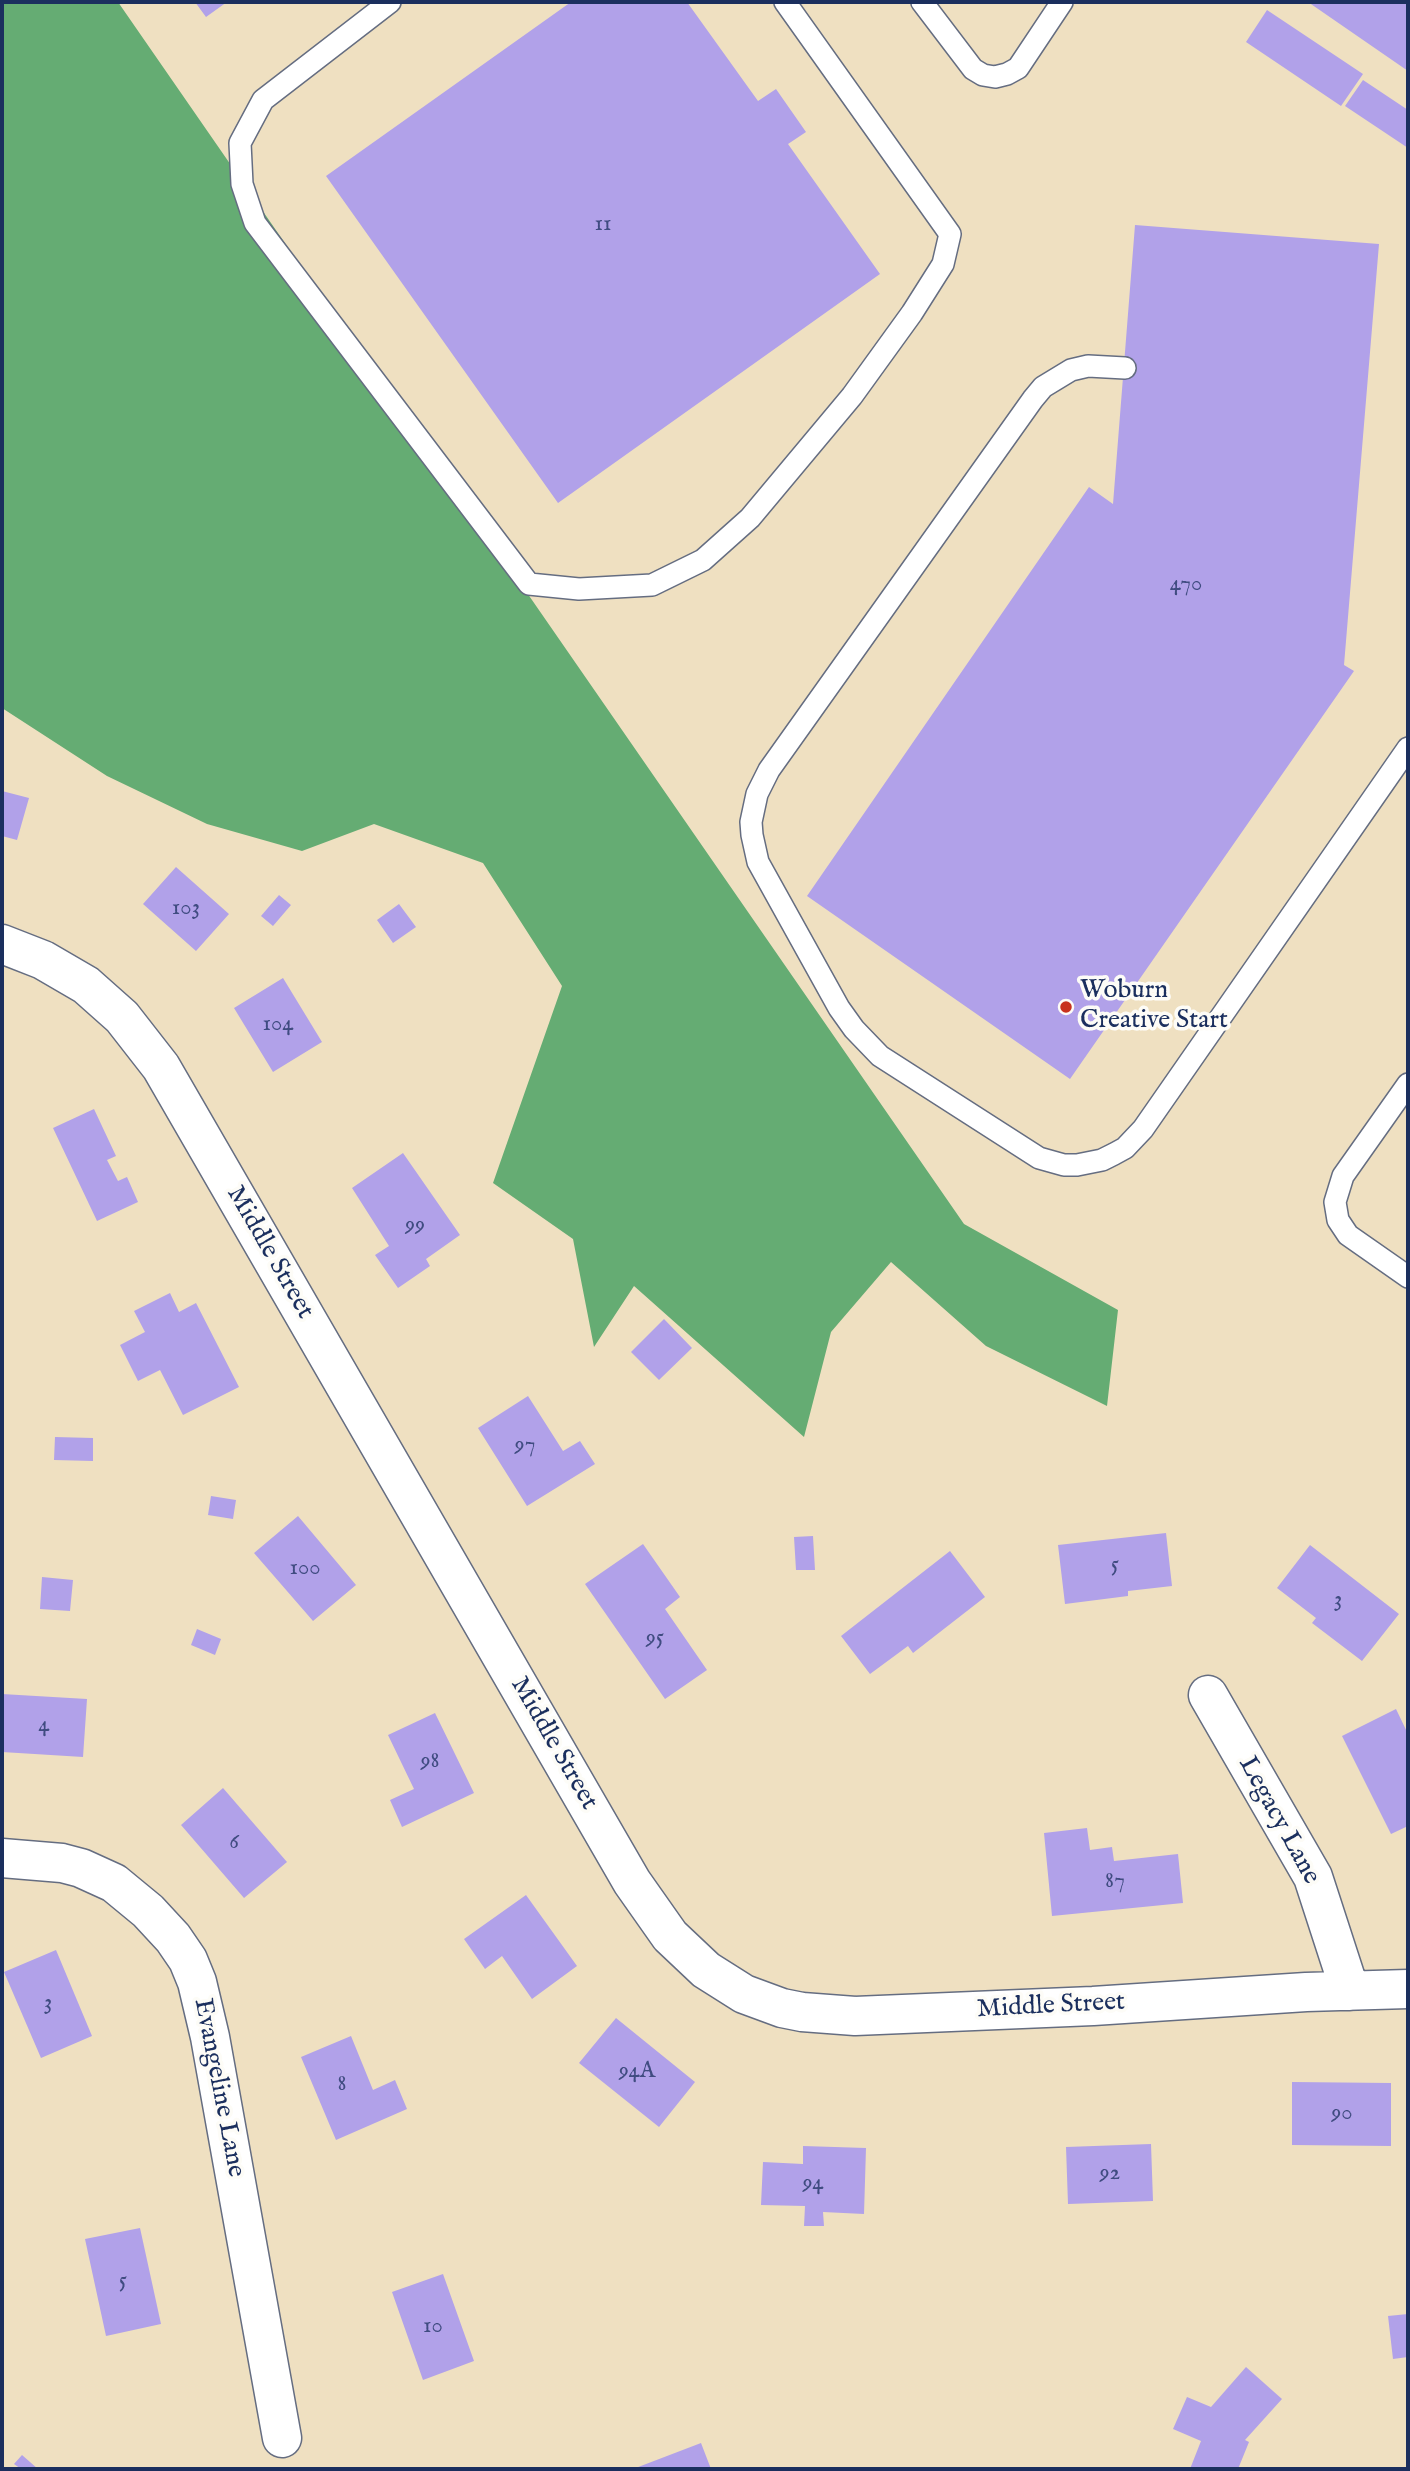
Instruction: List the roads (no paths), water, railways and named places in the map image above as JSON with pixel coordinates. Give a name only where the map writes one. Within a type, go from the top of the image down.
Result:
[{"type":"street","name":"Middle Street","points":[[2,944],[43,960],[86,985],[122,1017],[161,1068],[632,1882],[670,1936],[699,1964],[744,1994],[760,2001],[802,2012],[855,2016],[1408,1989]]},
{"type":"street","name":"Legacy Lane","points":[[1208,1695],[1313,1877],[1350,1991]]},
{"type":"street","name":"Evangeline Lane","points":[[2,1858],[62,1863],[81,1868],[114,1883],[148,1911],[188,1960],[197,1982],[210,2037],[282,2438]]},
{"type":"lane","points":[[390,2],[263,100],[240,143],[242,184],[255,223],[528,584],[579,589],[652,585],[703,560],[750,517],[852,396],[912,313],[943,264],[950,234],[785,2]]},
{"type":"lane","points":[[922,2],[968,64],[983,75],[995,77],[1018,68],[1062,2]]},
{"type":"lane","points":[[1125,368],[1088,366],[1071,370],[1057,377],[1038,393],[769,770],[757,794],[751,822],[758,862],[846,1019],[880,1056],[1038,1158],[1064,1165],[1102,1160],[1125,1148],[1143,1129],[1408,748]]},
{"type":"lane","points":[[1408,1084],[1343,1176],[1335,1202],[1338,1220],[1348,1234],[1408,1277]]},
{"type":"place","name":"Woburn Creative Start","points":[[1066,1007]]}]
